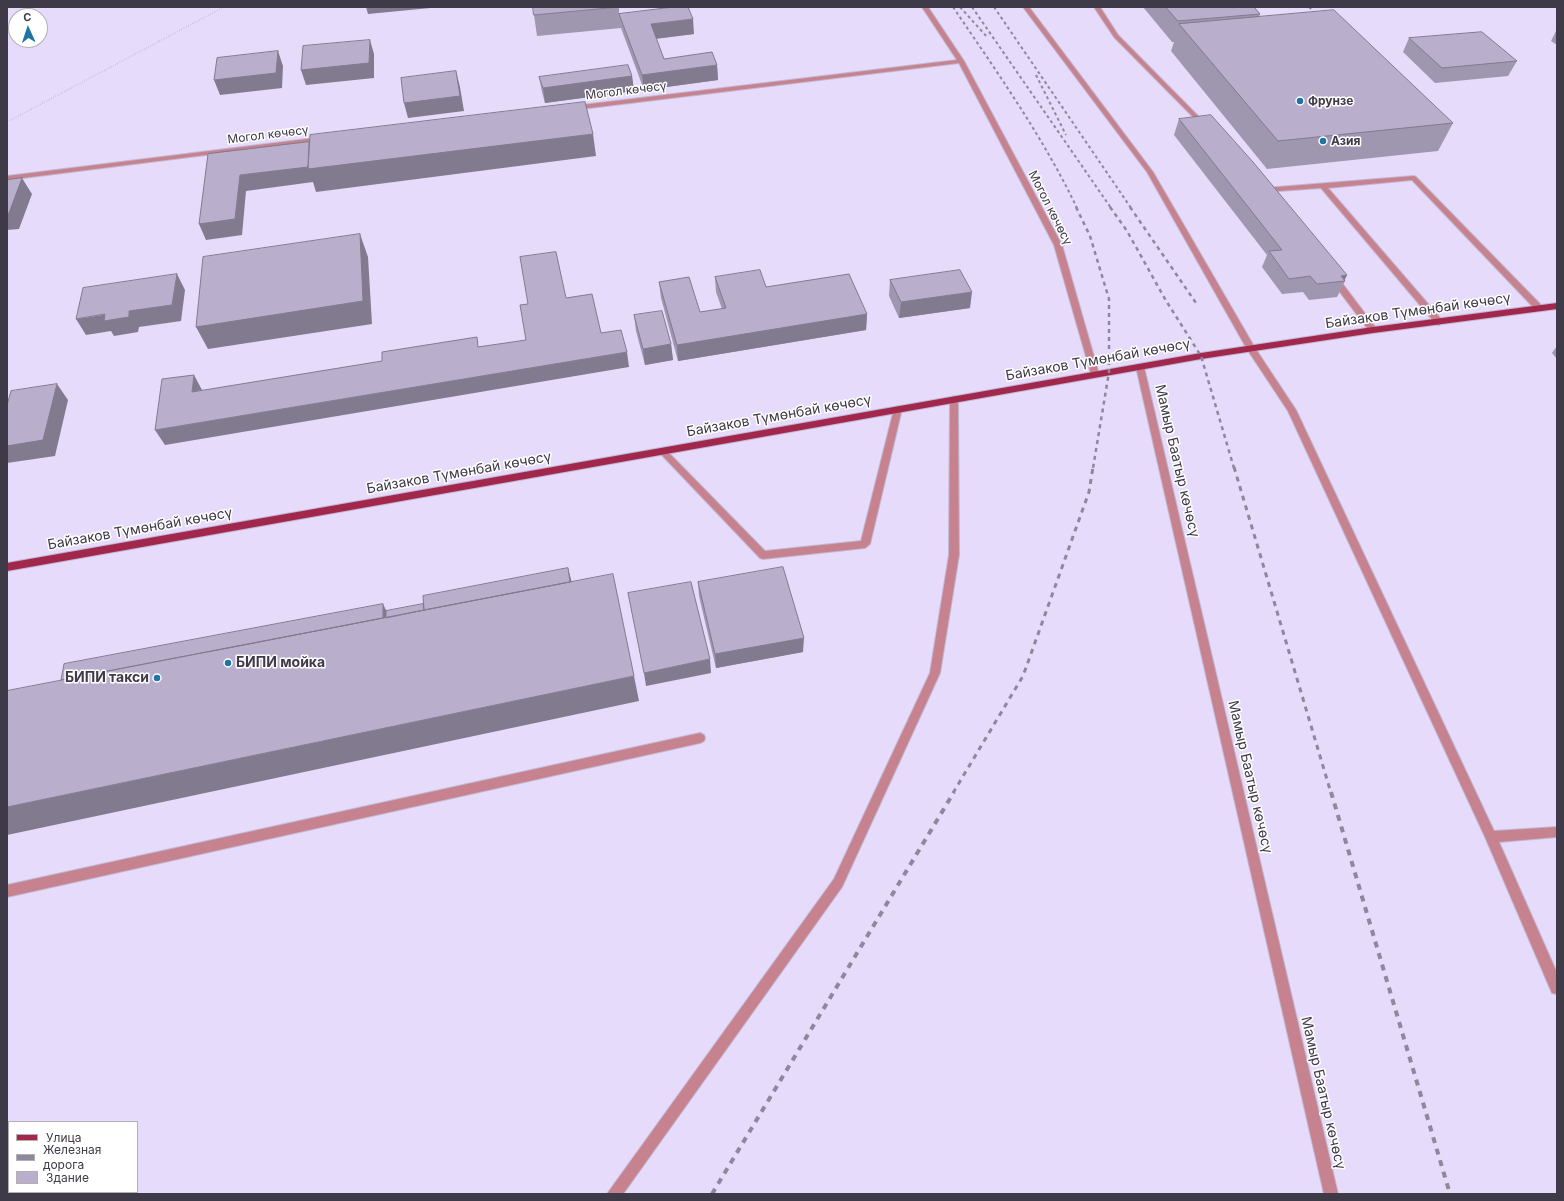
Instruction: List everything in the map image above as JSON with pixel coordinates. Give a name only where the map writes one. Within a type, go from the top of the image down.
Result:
[{"type":"main road","name":"Байзаков Түмөнбай көчөсү","points":[[7,567],[1095,374],[1373,330],[1557,306]]},
{"type":"street","name":"Могол көчөсү","points":[[925,7],[961,61],[1058,245],[1095,374]]},
{"type":"street","points":[[1026,7],[1150,172],[1251,349],[1292,410],[1491,837],[1557,988]]},
{"type":"street","points":[[1097,7],[1116,36],[1139,61],[1178,97],[1211,132]]},
{"type":"street","name":"Могол көчөсү","points":[[567,109],[961,61]]},
{"type":"street","name":"Могол көчөсү","points":[[7,178],[330,138]]},
{"type":"street","points":[[1260,185],[1268,194],[1323,186],[1414,178],[1539,308]]},
{"type":"street","points":[[1323,186],[1438,322]]},
{"type":"street","points":[[1326,269],[1373,330]]},
{"type":"street","name":"Мамыр Баатыр көчөсү","points":[[1140,367],[1331,1194]]},
{"type":"street","points":[[614,1194],[838,883],[935,673],[954,555],[954,399]]},
{"type":"street","points":[[662,451],[763,555],[864,544],[898,409]]},
{"type":"street","points":[[7,891],[700,738]]},
{"type":"street","points":[[1491,837],[1557,832]]},
{"type":"path","points":[[7,122],[224,7]]},
{"type":"building","points":[[533,7],[619,7],[534,15]]},
{"type":"building","points":[[674,7],[688,7],[693,19],[651,24],[664,59],[712,52],[717,65],[642,75],[619,14]]},
{"type":"building","points":[[1166,7],[1254,7],[1260,14],[1178,21]]},
{"type":"building","name":"Фрунзе","points":[[1334,10],[1453,123],[1278,141],[1179,24]]},
{"type":"building","points":[[1482,32],[1517,61],[1442,68],[1409,38]]},
{"type":"building","points":[[370,40],[369,63],[301,70],[303,46]]},
{"type":"building","points":[[278,51],[276,73],[214,80],[217,58]]},
{"type":"building","points":[[628,65],[632,76],[543,88],[539,77]]},
{"type":"building","points":[[456,71],[460,96],[404,103],[401,78]]},
{"type":"building","points":[[585,102],[593,134],[308,169],[310,135]]},
{"type":"building","points":[[1211,115],[1253,162],[1347,275],[1341,276],[1345,281],[1317,284],[1310,276],[1289,279],[1269,251],[1282,250],[1179,119]]},
{"type":"building","points":[[309,142],[308,167],[240,175],[235,219],[199,224],[208,154]]},
{"type":"building","points":[[22,178],[9,213],[7,214],[7,180]]},
{"type":"building","points":[[360,234],[363,301],[196,327],[203,257]]},
{"type":"building","points":[[556,252],[566,298],[592,294],[601,333],[621,330],[627,352],[155,430],[162,379],[194,375],[192,392],[382,361],[382,352],[477,337],[478,347],[526,340],[520,305],[528,304],[520,257]]},
{"type":"building","points":[[760,270],[766,287],[849,274],[867,314],[677,345],[659,282],[689,277],[700,312],[726,308],[715,277]]},
{"type":"building","points":[[960,270],[972,292],[901,302],[890,280]]},
{"type":"building","points":[[177,274],[172,305],[129,311],[129,317],[104,321],[105,314],[76,319],[83,288]]},
{"type":"building","points":[[662,311],[671,344],[643,349],[634,315]]},
{"type":"building","points":[[57,384],[43,440],[7,446],[7,405],[11,391]]},
{"type":"building","points":[[783,567],[804,638],[715,654],[698,582]]},
{"type":"building","points":[[568,568],[570,582],[424,610],[423,596]]},
{"type":"building","points":[[613,574],[634,676],[7,807],[7,691]]},
{"type":"building","points":[[691,582],[710,659],[644,673],[628,593]]},
{"type":"building","points":[[383,604],[383,618],[61,680],[64,664]]},
{"type":"building","points":[[423,604],[424,610],[386,618],[386,611]]},
{"type":"railway","points":[[953,7],[1003,80],[1034,130],[1077,208]]},
{"type":"railway","points":[[960,7],[988,38]]},
{"type":"railway","points":[[972,7],[1111,208]]},
{"type":"railway","points":[[994,7],[1131,208]]},
{"type":"railway","points":[[1309,7],[1322,20]]},
{"type":"railway","points":[[1036,75],[1066,135]]},
{"type":"railway","points":[[1076,207],[1090,236],[1109,299],[1109,372],[1093,468]]},
{"type":"railway","points":[[1110,207],[1127,231],[1165,299],[1201,356],[1234,468]]},
{"type":"railway","points":[[1130,207],[1196,303]]},
{"type":"railway","points":[[953,793],[1023,676],[1089,492],[1093,467]]},
{"type":"railway","points":[[1234,467],[1331,793]]},
{"type":"railway","points":[[712,1194],[954,792]]},
{"type":"railway","points":[[1331,792],[1450,1194]]},
{"type":"place","name":"Фрунзе","points":[[1300,101]]},
{"type":"place","name":"Азия","points":[[1323,141]]},
{"type":"place","name":"БИПИ мойка","points":[[228,663]]},
{"type":"place","name":"БИПИ такси","points":[[157,678]]}]
